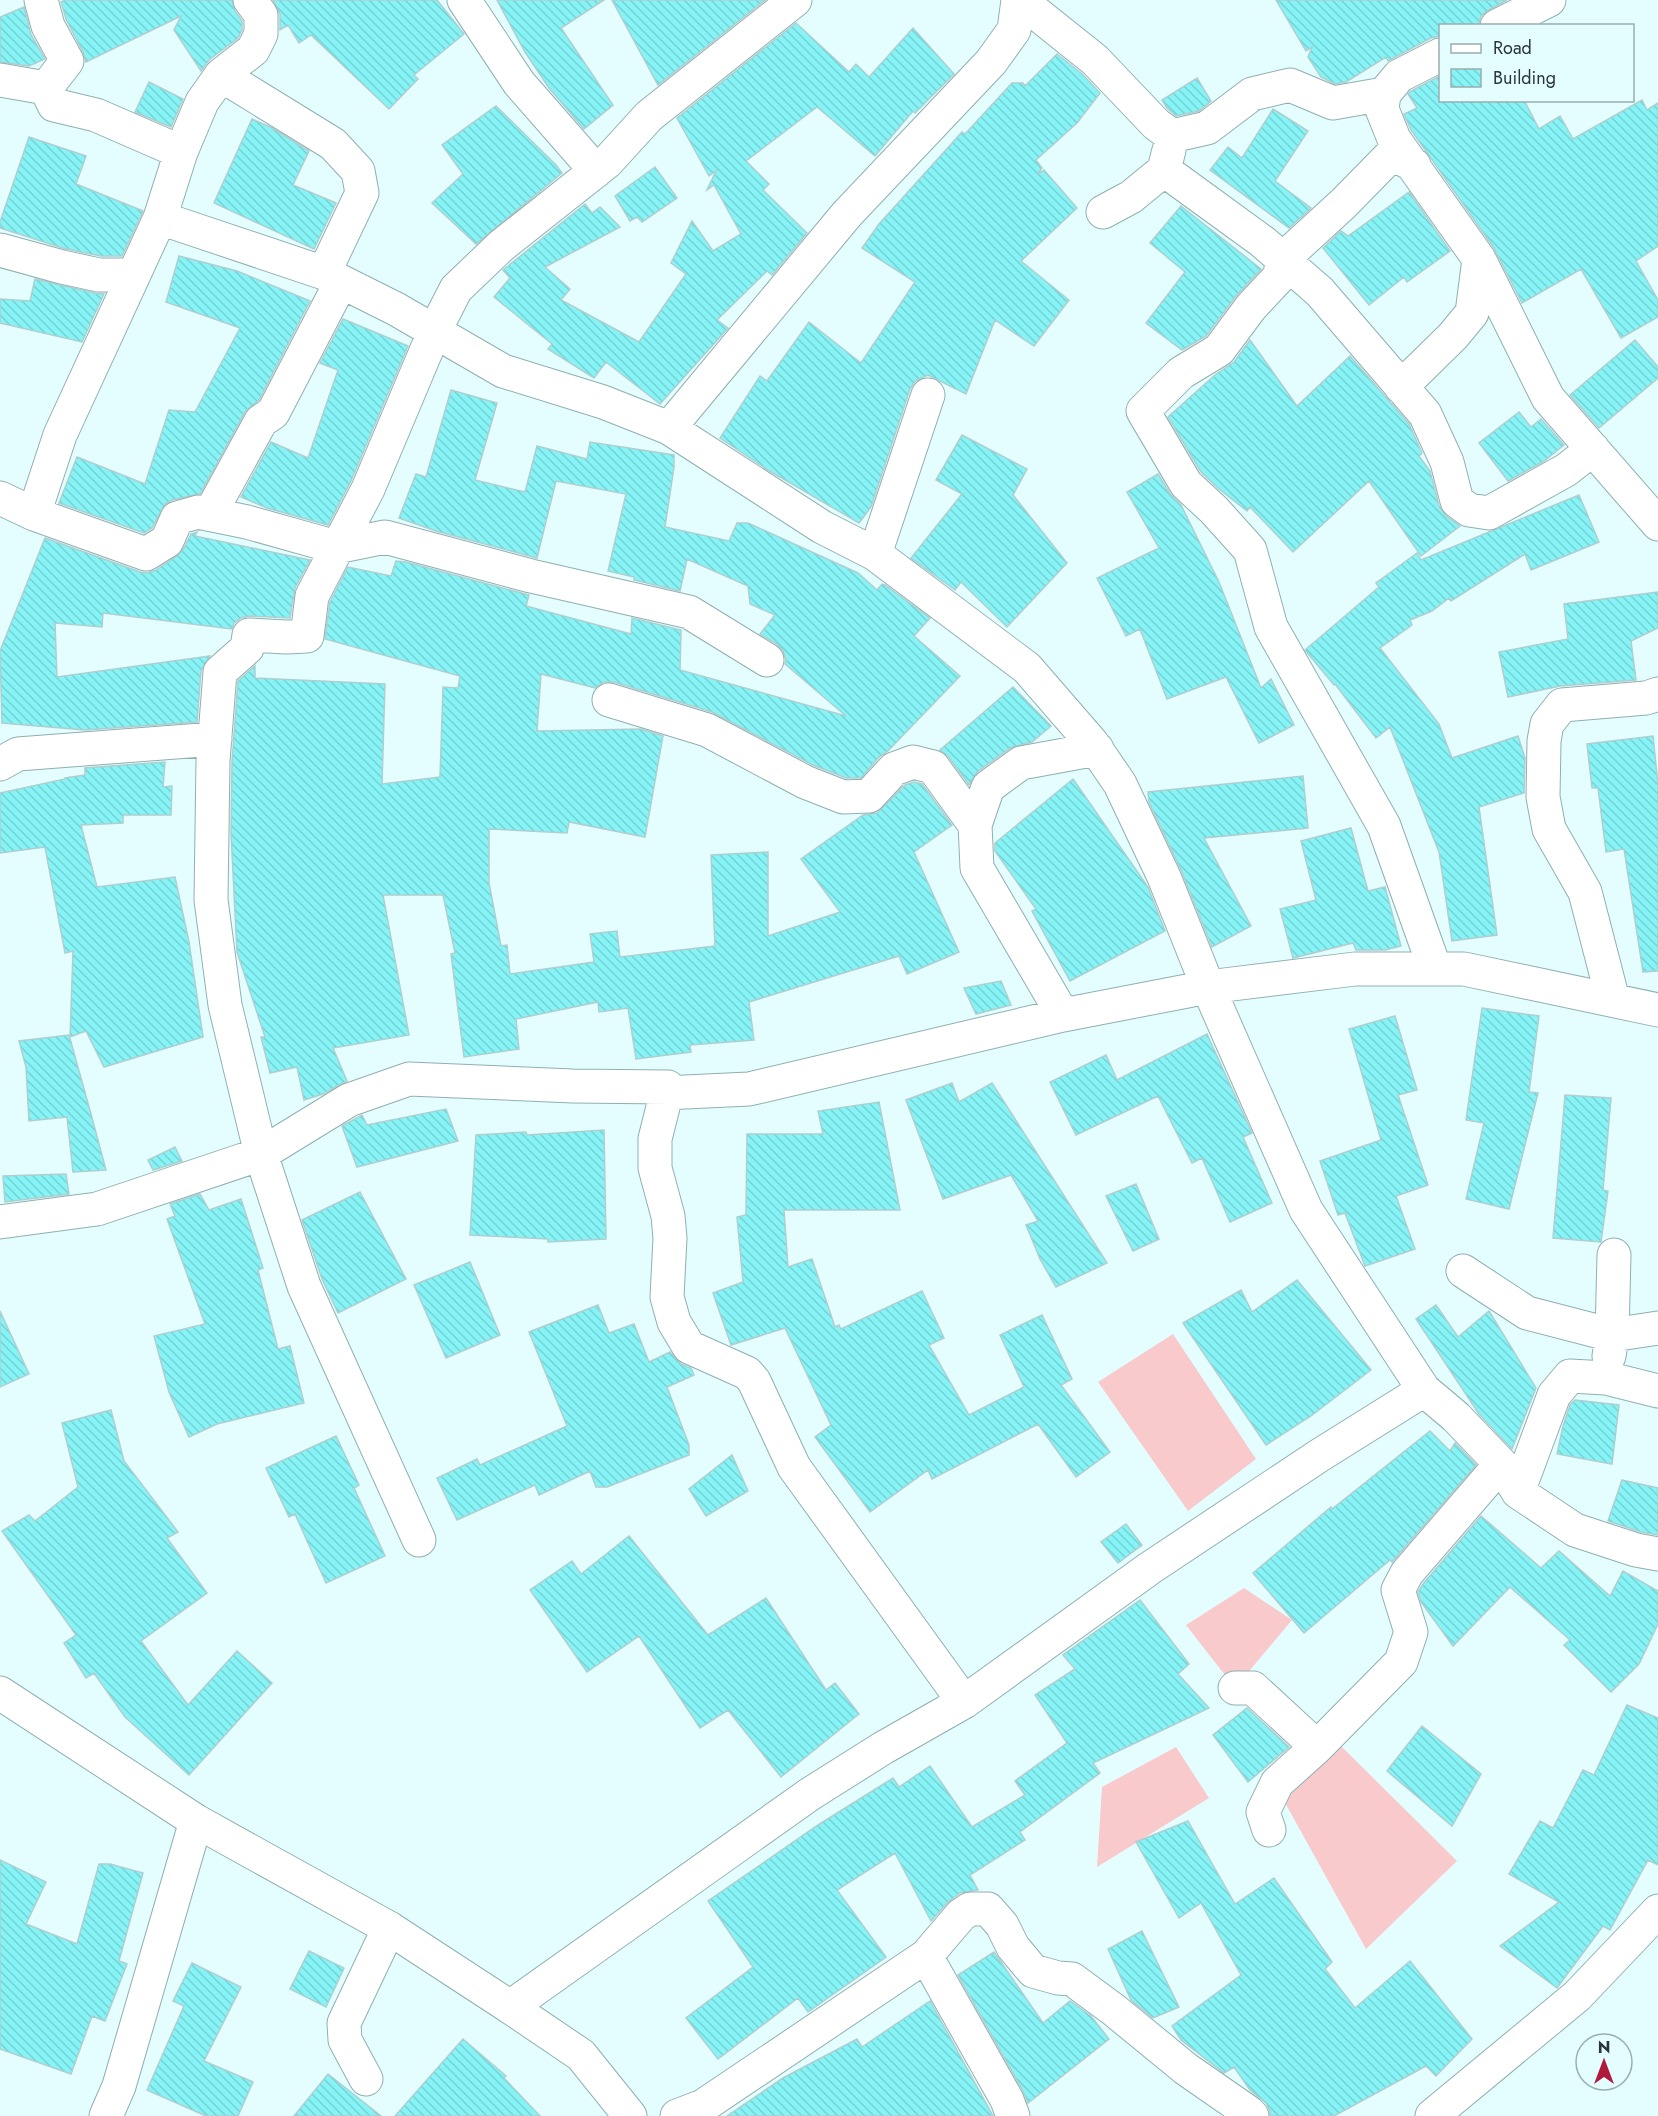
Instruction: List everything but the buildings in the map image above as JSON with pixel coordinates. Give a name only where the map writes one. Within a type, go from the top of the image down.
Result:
[{"type":"street","points":[[41,0],[48,26],[67,61],[46,88]]},
{"type":"street","points":[[34,514],[60,435],[160,218],[181,152],[202,102],[221,75],[253,50],[261,34],[261,15],[250,0]]},
{"type":"street","points":[[464,0],[519,83],[596,171]]},
{"type":"street","points":[[419,1540],[304,1286],[261,1154],[225,1005],[211,900],[215,739],[220,672],[247,648],[249,634],[307,636],[312,596],[368,489],[435,330],[456,289],[501,246],[608,162],[648,116],[795,0]]},
{"type":"street","points":[[669,428],[847,214],[991,62],[1014,30],[1019,0],[1095,60],[1156,124],[1172,136],[1207,128],[1252,94],[1290,85],[1333,103],[1384,94]]},
{"type":"street","points":[[1501,24],[1549,0]]},
{"type":"street","points":[[1439,56],[1399,76],[1384,94],[1382,109],[1394,139],[1479,259],[1548,398],[1658,524]]},
{"type":"street","points":[[210,514],[261,421],[273,412],[332,278],[362,193],[358,171],[333,144],[221,75]]},
{"type":"street","points":[[0,80],[46,88]]},
{"type":"street","points":[[46,88],[54,105],[96,115],[181,152]]},
{"type":"street","points":[[1104,212],[1131,197],[1164,170],[1172,136]]},
{"type":"street","points":[[1414,165],[1392,154],[1344,203],[1282,260],[1280,276],[1251,307],[1219,350],[1181,373],[1143,411],[1185,483],[1214,510],[1250,550],[1271,627],[1384,826],[1435,969]]},
{"type":"street","points":[[1164,170],[1263,242],[1320,292],[1425,414],[1447,462],[1457,501],[1469,510],[1489,513],[1566,470],[1593,449]]},
{"type":"street","points":[[160,218],[332,278],[435,330],[502,371],[603,402],[669,428],[822,527],[875,554],[1027,668],[1096,749],[1120,784],[1164,877],[1208,987],[1306,1210],[1424,1390],[1456,1417],[1502,1464],[1518,1492],[1575,1530],[1636,1550],[1658,1554]]},
{"type":"street","points":[[0,250],[99,275],[133,275]]},
{"type":"street","points":[[1401,387],[1453,336],[1472,313],[1479,259]]},
{"type":"street","points":[[875,554],[928,395]]},
{"type":"street","points":[[0,498],[34,514],[146,554],[167,541],[177,518],[198,512],[336,547],[385,537],[531,576],[689,612],[767,660]]},
{"type":"street","points":[[1613,1000],[1585,892],[1549,829],[1543,797],[1544,741],[1547,724],[1562,705],[1646,698],[1658,694]]},
{"type":"street","points":[[609,700],[707,730],[805,782],[843,797],[868,796],[894,769],[913,762],[933,767],[975,825]]},
{"type":"street","points":[[0,764],[18,754],[215,739]]},
{"type":"street","points":[[1063,1015],[977,868],[975,825],[988,787],[1022,763],[1096,749]]},
{"type":"street","points":[[0,1222],[97,1209],[261,1154],[349,1100],[409,1079],[667,1090],[749,1089],[1063,1015],[1208,987],[1355,969],[1464,969],[1658,1010]]},
{"type":"street","points":[[667,1090],[656,1139],[656,1168],[668,1216],[670,1238],[667,1297],[674,1322],[689,1347],[747,1373],[754,1381],[795,1467],[964,1702]]},
{"type":"street","points":[[1606,1378],[1612,1335],[1614,1255]]},
{"type":"street","points":[[1463,1271],[1527,1313],[1612,1335],[1658,1328]]},
{"type":"street","points":[[1518,1492],[1554,1395],[1570,1376],[1606,1378],[1658,1391]]},
{"type":"street","points":[[510,2007],[810,1794],[883,1748],[964,1702],[1150,1568],[1320,1455],[1424,1390]]},
{"type":"street","points":[[1269,1830],[1263,1812],[1277,1783],[1317,1747],[1401,1662],[1411,1632],[1398,1590],[1407,1573],[1502,1464]]},
{"type":"street","points":[[1235,1688],[1253,1688],[1317,1747]]},
{"type":"street","points":[[0,1693],[196,1821],[389,1928],[510,2007],[581,2055],[630,2116]]},
{"type":"street","points":[[106,2116],[119,2086],[196,1821]]},
{"type":"street","points":[[677,2116],[703,2106],[926,1956],[961,1915],[970,1909],[988,1909],[1002,1925],[1013,1947],[1033,1971],[1058,1978],[1072,1979],[1114,2010],[1185,2070],[1252,2116]]},
{"type":"street","points":[[1432,2116],[1576,1996],[1658,1911]]},
{"type":"street","points":[[366,2079],[345,2040],[344,2023],[389,1928]]},
{"type":"street","points":[[926,1956],[1013,2116]]},
{"type":"shaded area","points":[[1173,1334],[1256,1459],[1188,1511],[1098,1382]]},
{"type":"shaded area","points":[[1244,1588],[1292,1620],[1235,1688],[1186,1625]]},
{"type":"shaded area","points":[[1341,1746],[1457,1861],[1366,1949],[1284,1801]]},
{"type":"shaded area","points":[[1176,1747],[1209,1798],[1097,1867],[1102,1787]]}]
